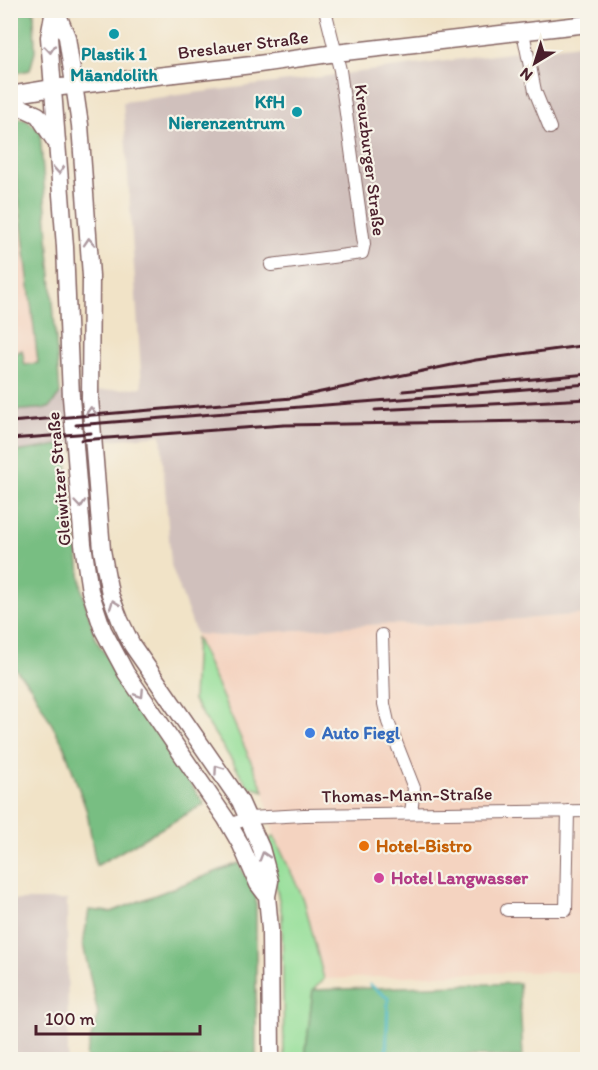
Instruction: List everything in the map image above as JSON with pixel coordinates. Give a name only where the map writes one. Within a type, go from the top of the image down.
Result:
[{"type":"main road","name":"Gleiwitzer Straße","points":[[55,10],[67,37],[80,125],[91,276],[91,411],[102,550],[108,586],[132,645],[231,787],[249,818],[261,848],[270,881],[267,896],[270,929],[271,1059]]},
{"type":"main road","name":"Gleiwitzer Straße","points":[[55,10],[49,37],[67,276],[71,397],[83,544],[90,591],[103,630],[126,673],[229,825],[258,884],[267,896]]},
{"type":"main road","name":"Breslauer Straße","points":[[10,95],[75,85],[588,24]]},
{"type":"main road","points":[[10,102],[38,115],[57,144]]},
{"type":"street","points":[[325,10],[336,53]]},
{"type":"street","points":[[523,32],[535,91],[550,128]]},
{"type":"street","name":"Kreuzburger Straße","points":[[271,265],[362,253],[364,244],[336,53]]},
{"type":"street","points":[[382,635],[384,704],[388,722],[414,788],[411,813]]},
{"type":"street","points":[[507,910],[566,910],[568,811]]},
{"type":"street","name":"Thomas-Mann-Straße","points":[[229,825],[249,818],[304,815],[588,811]]},
{"type":"shaded area","points":[[587,43],[587,614],[441,625],[381,624],[221,636],[196,634],[171,565],[161,435],[65,444],[11,453],[11,399],[142,387],[123,102]]},
{"type":"shaded area","points":[[10,121],[40,131],[60,394],[11,399]]},
{"type":"shaded area","points":[[587,614],[587,972],[518,972],[324,979],[304,900],[274,836],[264,791],[196,634],[221,636],[381,624],[441,625]]},
{"type":"shaded area","points":[[11,900],[67,900],[68,1059],[11,1059]]},
{"type":"green space","points":[[11,10],[34,11],[35,52],[30,70],[11,74]]},
{"type":"green space","points":[[11,117],[26,119],[40,131],[60,394],[49,408],[11,411],[11,356],[22,350],[25,365],[38,363],[13,150],[11,150]]},
{"type":"green space","points":[[65,444],[82,590],[96,640],[204,804],[96,866],[87,812],[64,746],[31,687],[11,664],[10,453]]},
{"type":"green space","points":[[196,637],[264,791],[248,786],[193,700]]},
{"type":"green space","points":[[274,836],[304,900],[324,979],[313,990],[305,1059],[284,1059],[282,915],[267,841]]},
{"type":"green space","points":[[239,863],[256,897],[256,1059],[87,1059],[86,1055],[98,1014],[83,944],[89,910],[111,912]]},
{"type":"green space","points":[[519,983],[523,1057],[392,1055],[391,1060],[305,1059],[313,990]]},
{"type":"waterway","points":[[370,985],[388,998],[386,1060]]},
{"type":"railway","points":[[10,422],[292,398],[476,360],[588,345]]},
{"type":"railway","points":[[403,391],[588,374]]},
{"type":"railway","points":[[76,425],[588,384]]},
{"type":"railway","points":[[375,410],[588,399]]},
{"type":"railway","points":[[81,440],[284,425],[588,420]]},
{"type":"railway","points":[[10,439],[91,433]]},
{"type":"place","name":"Plastik 1 Mäandolith","points":[[114,34]]},
{"type":"place","name":"KfH Nierenzentrum","points":[[297,112]]},
{"type":"place","name":"Auto Fiegl","points":[[310,733]]},
{"type":"place","name":"Hotel-Bistro","points":[[364,846]]},
{"type":"place","name":"Hotel Langwasser","points":[[379,878]]}]
